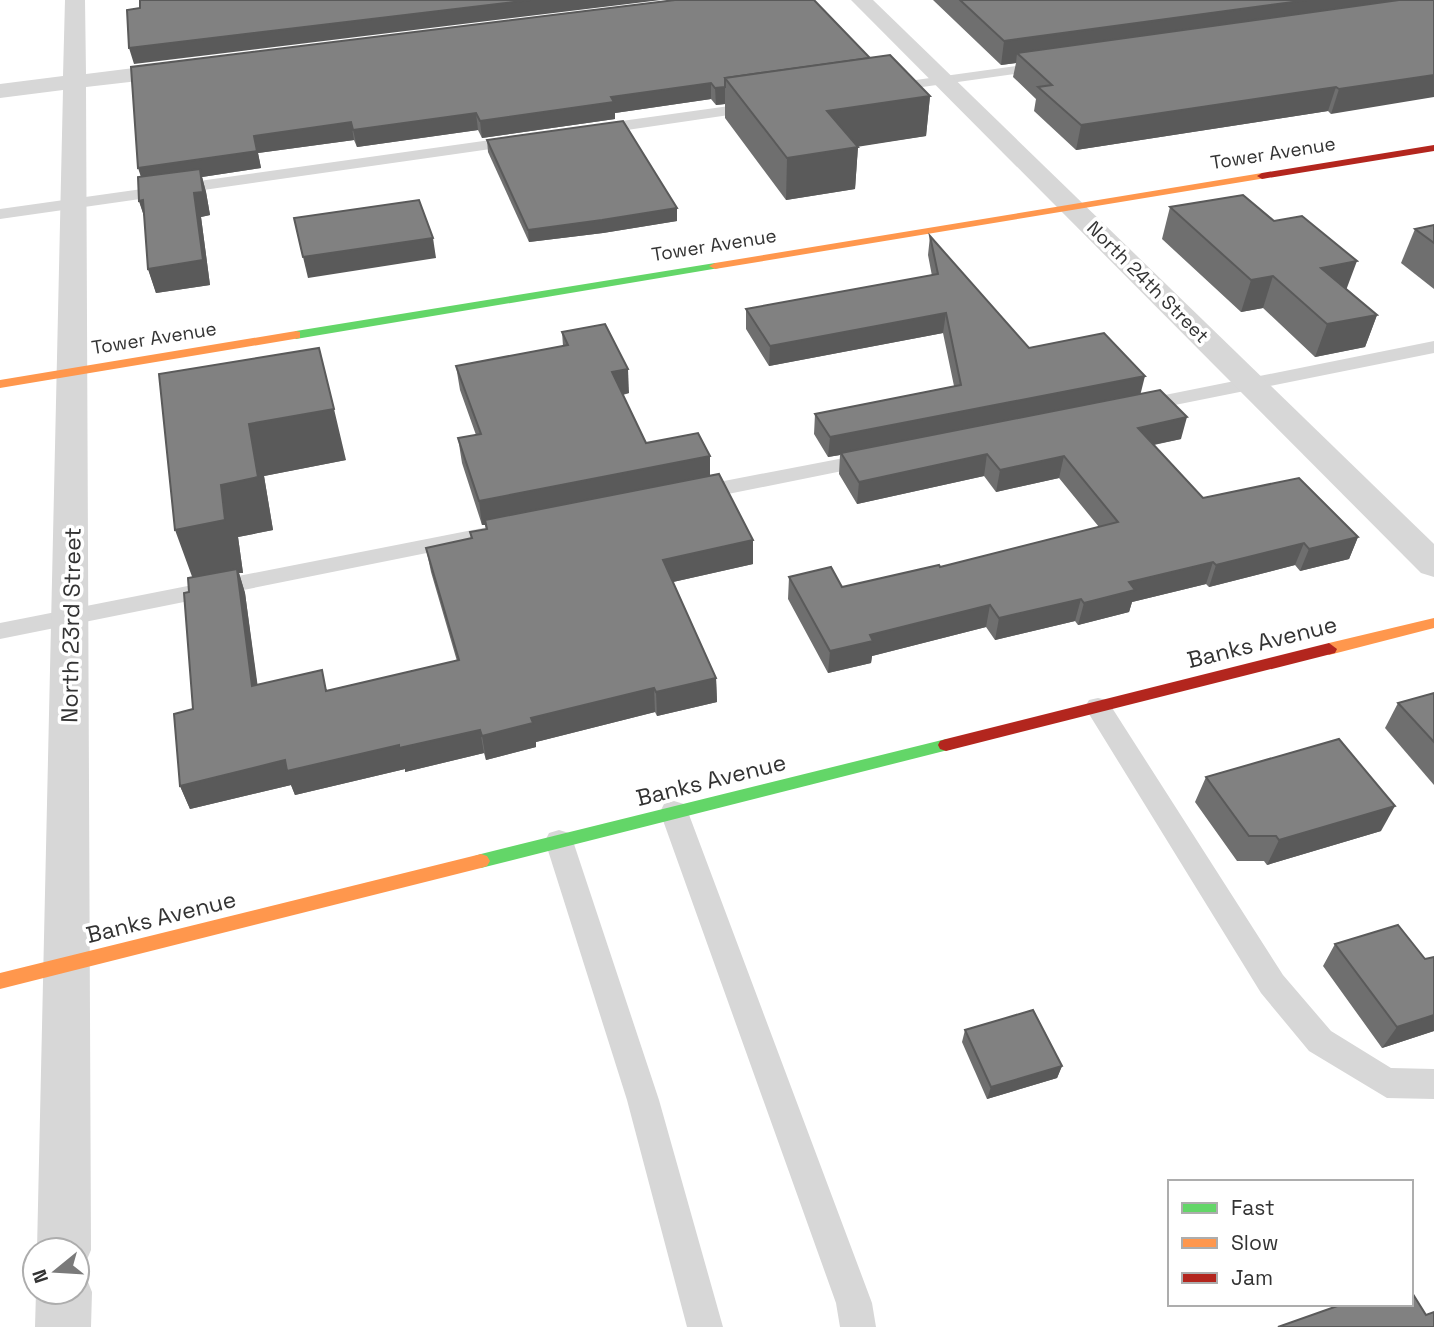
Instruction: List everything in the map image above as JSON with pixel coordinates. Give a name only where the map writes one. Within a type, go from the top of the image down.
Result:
[{"type":"main road","name":"Tower Avenue","points":[[0,384],[1434,148]]},
{"type":"main road","name":"Banks Avenue","points":[[0,981],[1434,622]]},
{"type":"street","name":"North 23rd Street","points":[[64,1236],[74,372],[75,0]]},
{"type":"street","name":"North 24th Street","points":[[861,0],[1434,565]]},
{"type":"street","points":[[0,92],[198,67]]},
{"type":"street","points":[[63,1327],[64,1306]]},
{"type":"lane","points":[[874,90],[1066,63]]},
{"type":"lane","points":[[571,133],[777,104]]},
{"type":"lane","points":[[0,214],[529,139]]},
{"type":"lane","points":[[1114,411],[1434,347]]},
{"type":"lane","points":[[675,498],[895,454]]},
{"type":"lane","points":[[0,631],[524,527]]},
{"type":"lane","points":[[1098,707],[1272,985],[1320,1041],[1387,1083],[1434,1084]]},
{"type":"lane","points":[[674,812],[854,1303],[858,1327]]},
{"type":"lane","points":[[559,841],[643,1100],[705,1327]]},
{"type":"building","points":[[140,0],[530,0],[129,48],[127,10],[140,8]]},
{"type":"building","points":[[675,0],[814,0],[870,58],[725,78],[725,87],[715,88],[711,83],[611,97],[614,102],[480,121],[476,113],[353,130],[351,122],[254,136],[257,151],[138,168],[131,67]]},
{"type":"building","points":[[960,0],[1308,0],[1004,41]]},
{"type":"building","points":[[1399,0],[1434,0],[1434,75],[1081,125],[1038,87],[1052,85],[1017,53]]},
{"type":"building","points":[[890,55],[930,96],[827,111],[858,147],[787,158],[725,78]]},
{"type":"building","points":[[623,121],[677,208],[528,230],[487,140]]},
{"type":"building","points":[[200,169],[203,192],[194,193],[203,260],[148,269],[143,200],[139,201],[138,177]]},
{"type":"building","points":[[1243,195],[1274,221],[1302,216],[1357,261],[1321,268],[1377,315],[1327,324],[1273,276],[1251,280],[1170,207]]},
{"type":"building","points":[[419,200],[433,238],[303,257],[294,218]]},
{"type":"building","points":[[1434,225],[1434,243],[1415,229]]},
{"type":"building","points":[[930,236],[1029,348],[1104,333],[1145,376],[830,437],[815,414],[961,385],[946,313],[770,346],[746,309],[938,274]]},
{"type":"building","points":[[605,324],[628,369],[612,372],[646,443],[698,433],[710,456],[479,501],[458,438],[481,434],[456,366],[568,345],[562,332]]},
{"type":"building","points":[[319,348],[334,409],[249,424],[258,477],[221,485],[225,520],[175,530],[159,374]]},
{"type":"building","points":[[1160,390],[1187,417],[1138,428],[1203,498],[1299,478],[1358,537],[1309,549],[1304,543],[1216,565],[1213,562],[1129,582],[1135,590],[1084,603],[1081,599],[999,618],[990,605],[870,635],[873,641],[830,651],[789,577],[831,567],[842,587],[939,565],[940,567],[1118,522],[1064,456],[1000,470],[987,454],[859,482],[841,453]]},
{"type":"building","points":[[719,474],[753,540],[663,560],[716,678],[656,692],[654,688],[531,718],[533,723],[482,736],[480,730],[399,748],[399,745],[287,771],[285,760],[180,786],[174,714],[193,709],[184,593],[189,592],[188,578],[237,569],[252,686],[322,670],[326,691],[459,660],[426,548],[472,538],[470,532],[487,529],[485,520]]},
{"type":"building","points":[[1434,693],[1434,742],[1398,703]]},
{"type":"building","points":[[1339,739],[1395,806],[1279,840],[1276,836],[1249,836],[1206,777]]},
{"type":"building","points":[[1398,925],[1425,959],[1434,957],[1434,1015],[1397,1027],[1335,944]]},
{"type":"building","points":[[1033,1010],[1062,1066],[991,1087],[965,1030]]},
{"type":"building","points":[[1413,1294],[1426,1315],[1434,1312],[1434,1327],[1278,1327],[1337,1306],[1413,1306]]},
{"type":"traffic: fast","points":[[296,335],[715,266]]},
{"type":"traffic: fast","points":[[481,861],[946,745]]},
{"type":"traffic: slow","points":[[715,266],[1262,176]]},
{"type":"traffic: slow","points":[[0,384],[296,335]]},
{"type":"traffic: slow","points":[[1329,649],[1434,623]]},
{"type":"traffic: slow","points":[[0,981],[481,861]]},
{"type":"traffic: jam","points":[[1262,176],[1434,148]]},
{"type":"traffic: jam","points":[[946,745],[1329,649]]}]
